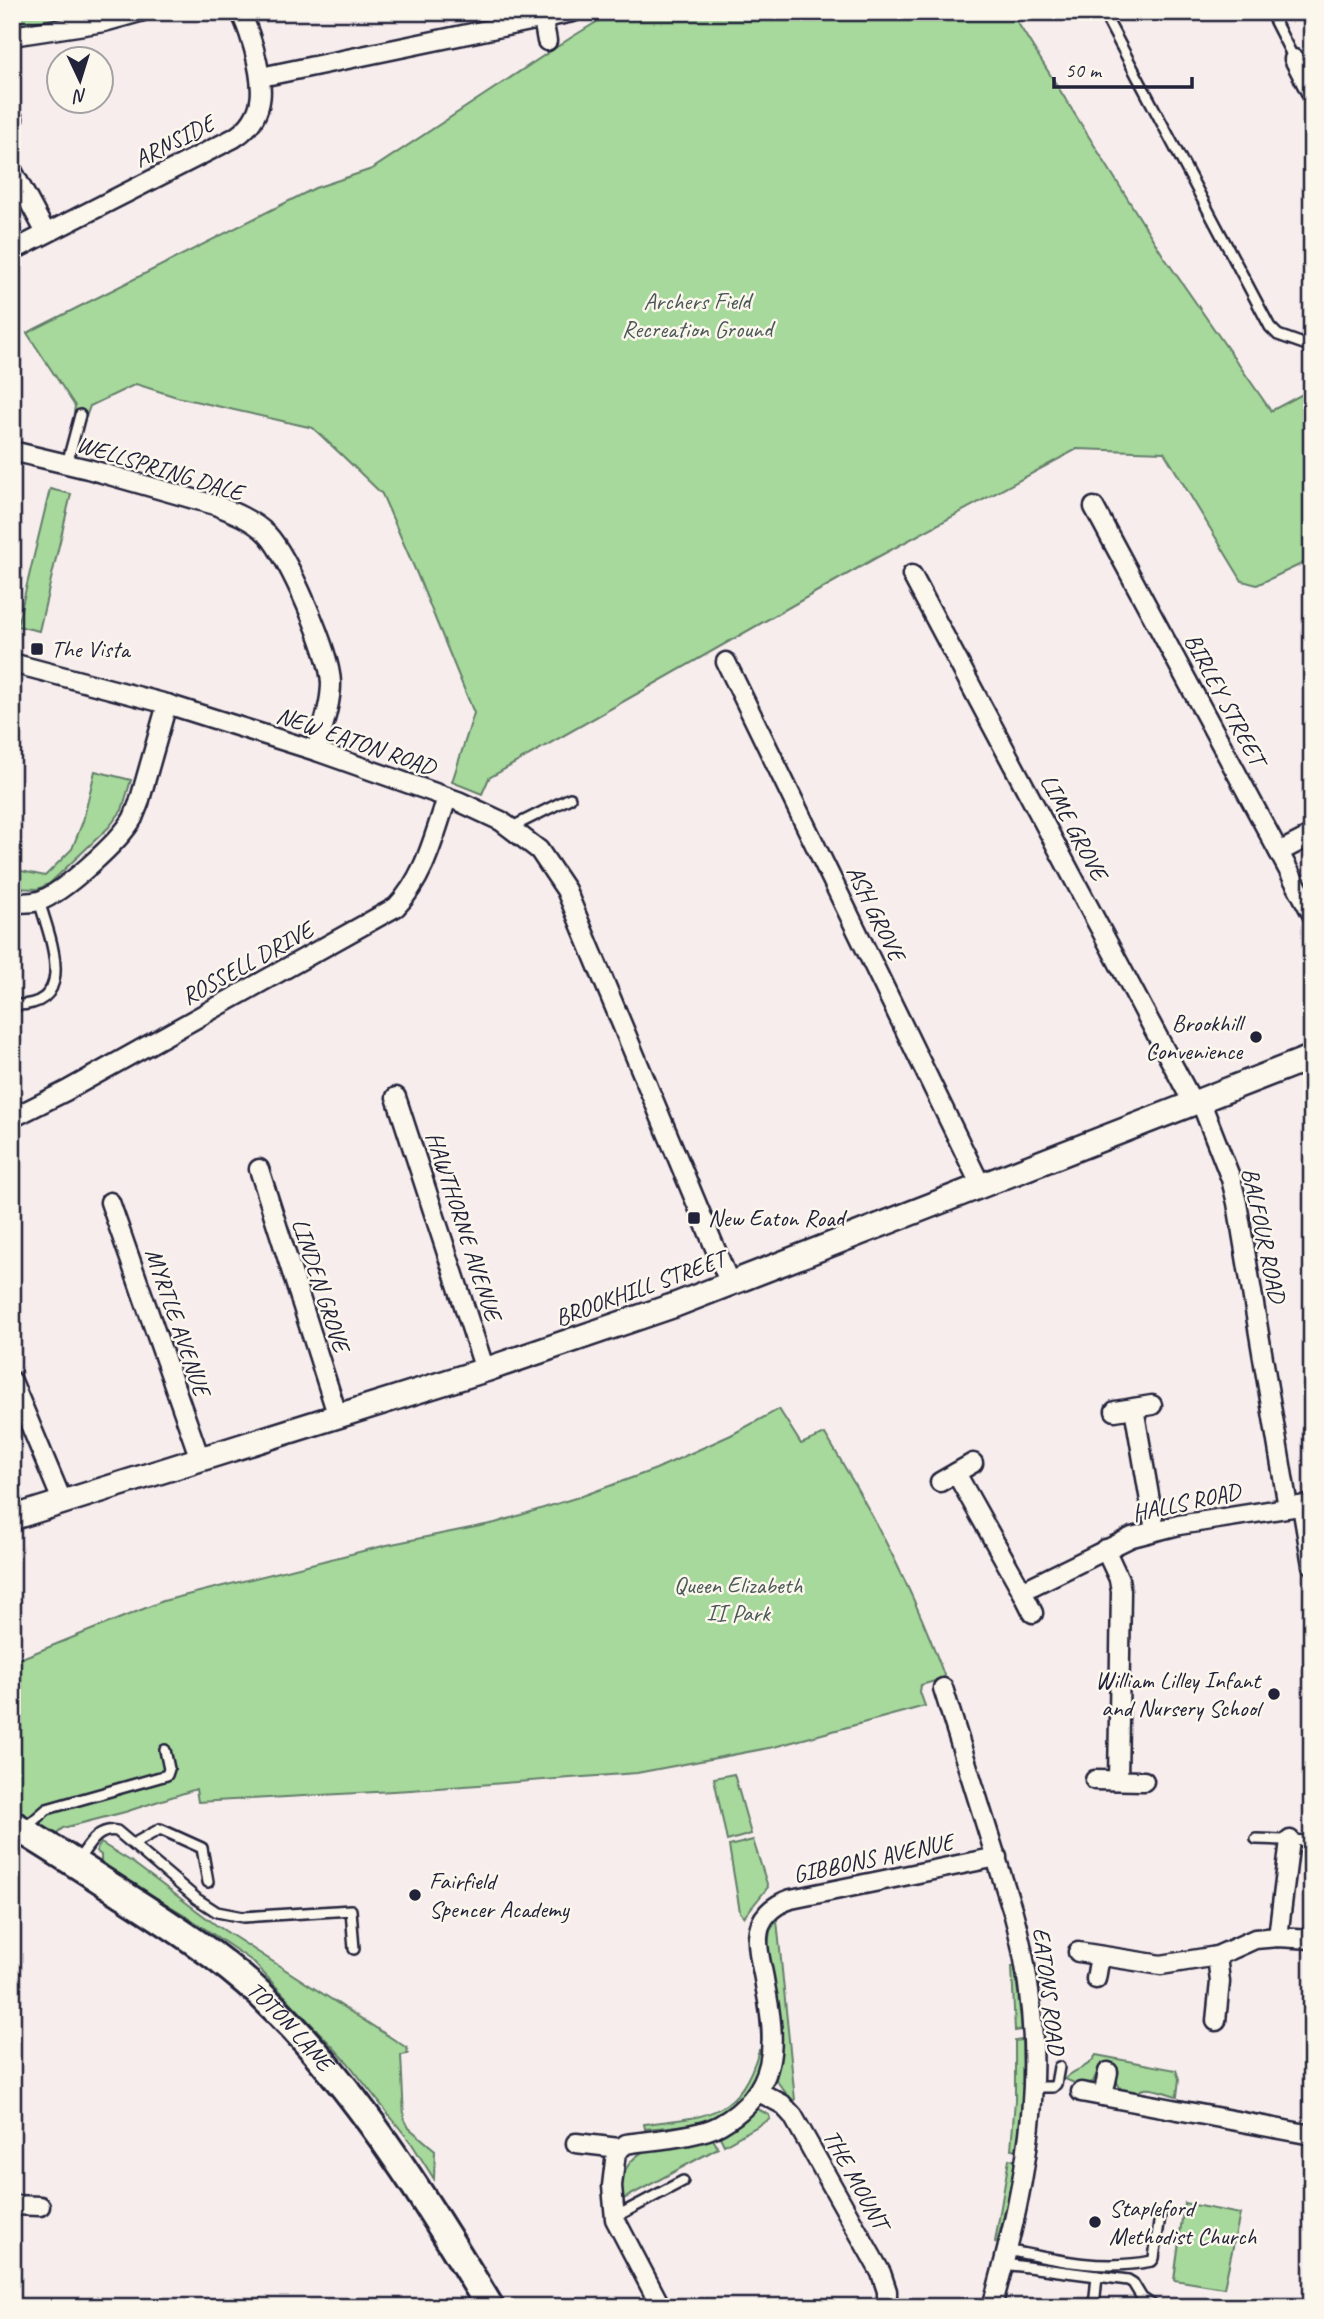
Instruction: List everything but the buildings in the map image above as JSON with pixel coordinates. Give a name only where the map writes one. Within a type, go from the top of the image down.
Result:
[{"type":"main road","name":"TOTON LANE","points":[[19,1828],[208,1951],[297,2031],[364,2113],[457,2251],[490,2307]]},
{"type":"street","points":[[12,36],[104,22],[140,12]]},
{"type":"street","name":"ARNSIDE","points":[[12,251],[247,129],[255,116],[261,95],[261,77],[250,34],[240,12]]},
{"type":"street","points":[[261,77],[573,12]]},
{"type":"street","points":[[543,19],[547,41]]},
{"type":"street","points":[[1294,59],[1309,83]]},
{"type":"street","points":[[12,170],[46,233]]},
{"type":"street","name":"WELLSPRING DALE","points":[[12,451],[215,505],[235,513],[267,534],[286,564],[318,633],[327,662],[331,680],[330,696],[316,751]]},
{"type":"street","name":"BIRLEY STREET","points":[[1094,507],[1312,914]]},
{"type":"street","name":"LIME GROVE","points":[[912,575],[1197,1102]]},
{"type":"street","name":"ASH GROVE","points":[[726,662],[981,1186]]},
{"type":"street","name":"NEW EATON ROAD","points":[[12,663],[167,704],[316,751],[447,798],[501,821],[539,850],[566,890],[730,1284]]},
{"type":"street","points":[[12,902],[39,901],[55,894],[74,881],[123,832],[133,819],[167,704]]},
{"type":"street","name":"ROSSELL DRIVE","points":[[12,1118],[66,1091],[396,907],[412,889],[421,872],[447,798]]},
{"type":"street","points":[[1279,852],[1312,835]]},
{"type":"street","name":"BROOKHILL STREET","points":[[12,1518],[485,1370],[730,1284],[1312,1057]]},
{"type":"street","name":"HAWTHORNE AVENUE","points":[[397,1097],[485,1370]]},
{"type":"street","name":"BALFOUR ROAD","points":[[1197,1102],[1231,1179],[1237,1203],[1312,1565]]},
{"type":"street","name":"LINDEN GROVE","points":[[259,1169],[338,1417]]},
{"type":"street","name":"MYRTLE AVENUE","points":[[110,1202],[200,1459]]},
{"type":"street","points":[[12,1381],[63,1503]]},
{"type":"street","points":[[1115,1411],[1153,1405]]},
{"type":"street","points":[[1133,1408],[1156,1530]]},
{"type":"street","points":[[940,1482],[973,1464]]},
{"type":"street","points":[[956,1473],[1033,1613]]},
{"type":"street","name":"HALLS ROAD","points":[[1022,1591],[1132,1537],[1156,1530],[1301,1506]]},
{"type":"street","points":[[1105,1549],[1119,1579],[1121,1591],[1118,1780]]},
{"type":"street","name":"EATONS ROAD","points":[[943,1688],[1020,1938],[1044,2087],[992,2307]]},
{"type":"street","points":[[1095,1780],[1144,1781]]},
{"type":"street","points":[[1278,1937],[1290,1840]]},
{"type":"street","name":"GIBBONS AVENUE","points":[[576,2143],[619,2148],[626,2144],[712,2128],[748,2105],[766,2076],[773,2050],[773,2028],[758,1935],[768,1912],[775,1905],[791,1899],[997,1857]]},
{"type":"street","points":[[1078,1952],[1161,1965],[1217,1956],[1255,1940],[1278,1937],[1312,1939]]},
{"type":"street","points":[[1096,1979],[1100,1956]]},
{"type":"street","points":[[1216,2021],[1220,1982],[1217,1956]]},
{"type":"street","points":[[1103,2096],[1108,2071]]},
{"type":"street","name":"THE MOUNT","points":[[758,2092],[782,2104],[793,2116],[881,2273],[886,2285],[887,2307]]},
{"type":"street","points":[[1081,2092],[1312,2135]]},
{"type":"street","points":[[619,2148],[614,2161],[612,2186],[614,2217],[661,2307]]},
{"type":"street","points":[[12,2205],[40,2206]]},
{"type":"lane","points":[[1103,12],[1270,327],[1278,334],[1312,347]]},
{"type":"lane","points":[[1270,12],[1294,59]]},
{"type":"lane","points":[[66,464],[80,415]]},
{"type":"lane","points":[[510,828],[570,798]]},
{"type":"lane","points":[[12,1005],[24,1006],[39,1000],[53,986],[56,977],[53,948],[39,901]]},
{"type":"lane","points":[[19,1828],[47,1809],[167,1775],[169,1769],[165,1750]]},
{"type":"lane","points":[[133,1844],[160,1829],[202,1848],[208,1882]]},
{"type":"lane","points":[[76,1864],[99,1833],[117,1830],[197,1899],[209,1908],[229,1916],[351,1910],[354,1949]]},
{"type":"lane","points":[[1256,1839],[1312,1842]]},
{"type":"lane","points":[[1044,2087],[1056,2084],[1059,2067]]},
{"type":"lane","points":[[614,2217],[683,2181]]},
{"type":"lane","points":[[1005,2257],[1044,2258],[1123,2267],[1152,2261],[1160,2216]]},
{"type":"lane","points":[[1005,2257],[1128,2280],[1133,2283],[1142,2298],[1155,2307]]},
{"type":"lane","points":[[1094,2307],[1097,2276]]},
{"type":"green space","points":[[12,12],[93,12],[12,27]]},
{"type":"green space","name":"Archers Field Recreation Ground","points":[[613,12],[1011,12],[1164,257],[1271,411],[1312,389],[1312,559],[1257,585],[1242,581],[1164,452],[1077,449],[874,559],[489,778],[482,794],[452,782],[474,713],[382,494],[313,428],[177,397],[136,384],[90,406],[86,417],[74,413],[75,406],[27,333],[315,188],[372,169]]},
{"type":"green space","points":[[50,489],[71,494],[39,631],[17,626]]},
{"type":"green space","points":[[95,771],[131,780],[122,810],[109,827],[49,884],[38,889],[12,888],[12,869],[45,876],[72,849],[83,821]]},
{"type":"green space","name":"Queen Elizabeth II Park","points":[[779,1409],[801,1444],[825,1434],[891,1553],[945,1678],[921,1685],[920,1692],[925,1706],[774,1747],[637,1773],[198,1802],[196,1789],[63,1828],[54,1835],[12,1810],[12,1662],[163,1601],[387,1545],[495,1523],[585,1495],[656,1469],[731,1435]]},
{"type":"green space","points":[[734,1774],[751,1834],[727,1841],[714,1778]]},
{"type":"green space","points":[[753,1840],[768,1887],[744,1917],[740,1912],[729,1846]]},
{"type":"green space","points":[[101,1843],[132,1862],[216,1925],[407,2048],[408,2054],[401,2055],[404,2118],[409,2128],[435,2150],[434,2179],[412,2144],[348,2063],[252,1961],[185,1915],[101,1865],[101,1855],[96,1851]]},
{"type":"green space","points":[[777,1920],[795,2100],[792,2101],[776,2080],[780,2050],[779,2017],[767,1951],[770,1931]]},
{"type":"green space","points":[[1012,1967],[1015,1967],[1022,2030],[1015,2031]]},
{"type":"green space","points":[[1022,2040],[1023,2110],[1019,2150],[1011,2149],[1015,2100],[1015,2041]]},
{"type":"green space","points":[[759,2050],[765,2051],[757,2078],[734,2107],[721,2115],[692,2124],[645,2129],[644,2124],[702,2115],[717,2110],[730,2101],[751,2072]]},
{"type":"green space","points":[[1096,2055],[1176,2070],[1179,2079],[1177,2096],[1152,2089],[1128,2093],[1121,2089],[1117,2082],[1116,2070],[1100,2066],[1093,2082],[1079,2085],[1065,2079],[1093,2060]]},
{"type":"green space","points":[[758,2109],[769,2115],[770,2119],[724,2145],[720,2137],[722,2132]]},
{"type":"green space","points":[[709,2136],[718,2148],[618,2202],[626,2168],[635,2157],[660,2145]]},
{"type":"green space","points":[[1009,2159],[1018,2161],[997,2243],[995,2242]]},
{"type":"green space","points":[[1184,2203],[1240,2214],[1224,2288],[1174,2280]]},
{"type":"place","name":"The Vista","points":[[37,649]]},
{"type":"place","name":"Brookhill Convenience","points":[[1256,1037]]},
{"type":"place","name":"New Eaton Road","points":[[694,1218]]},
{"type":"place","name":"William Lilley Infant and Nursery School","points":[[1274,1694]]},
{"type":"place","name":"Fairfield Spencer Academy","points":[[415,1895]]},
{"type":"place","name":"Stapleford Methodist Church","points":[[1095,2222]]}]
